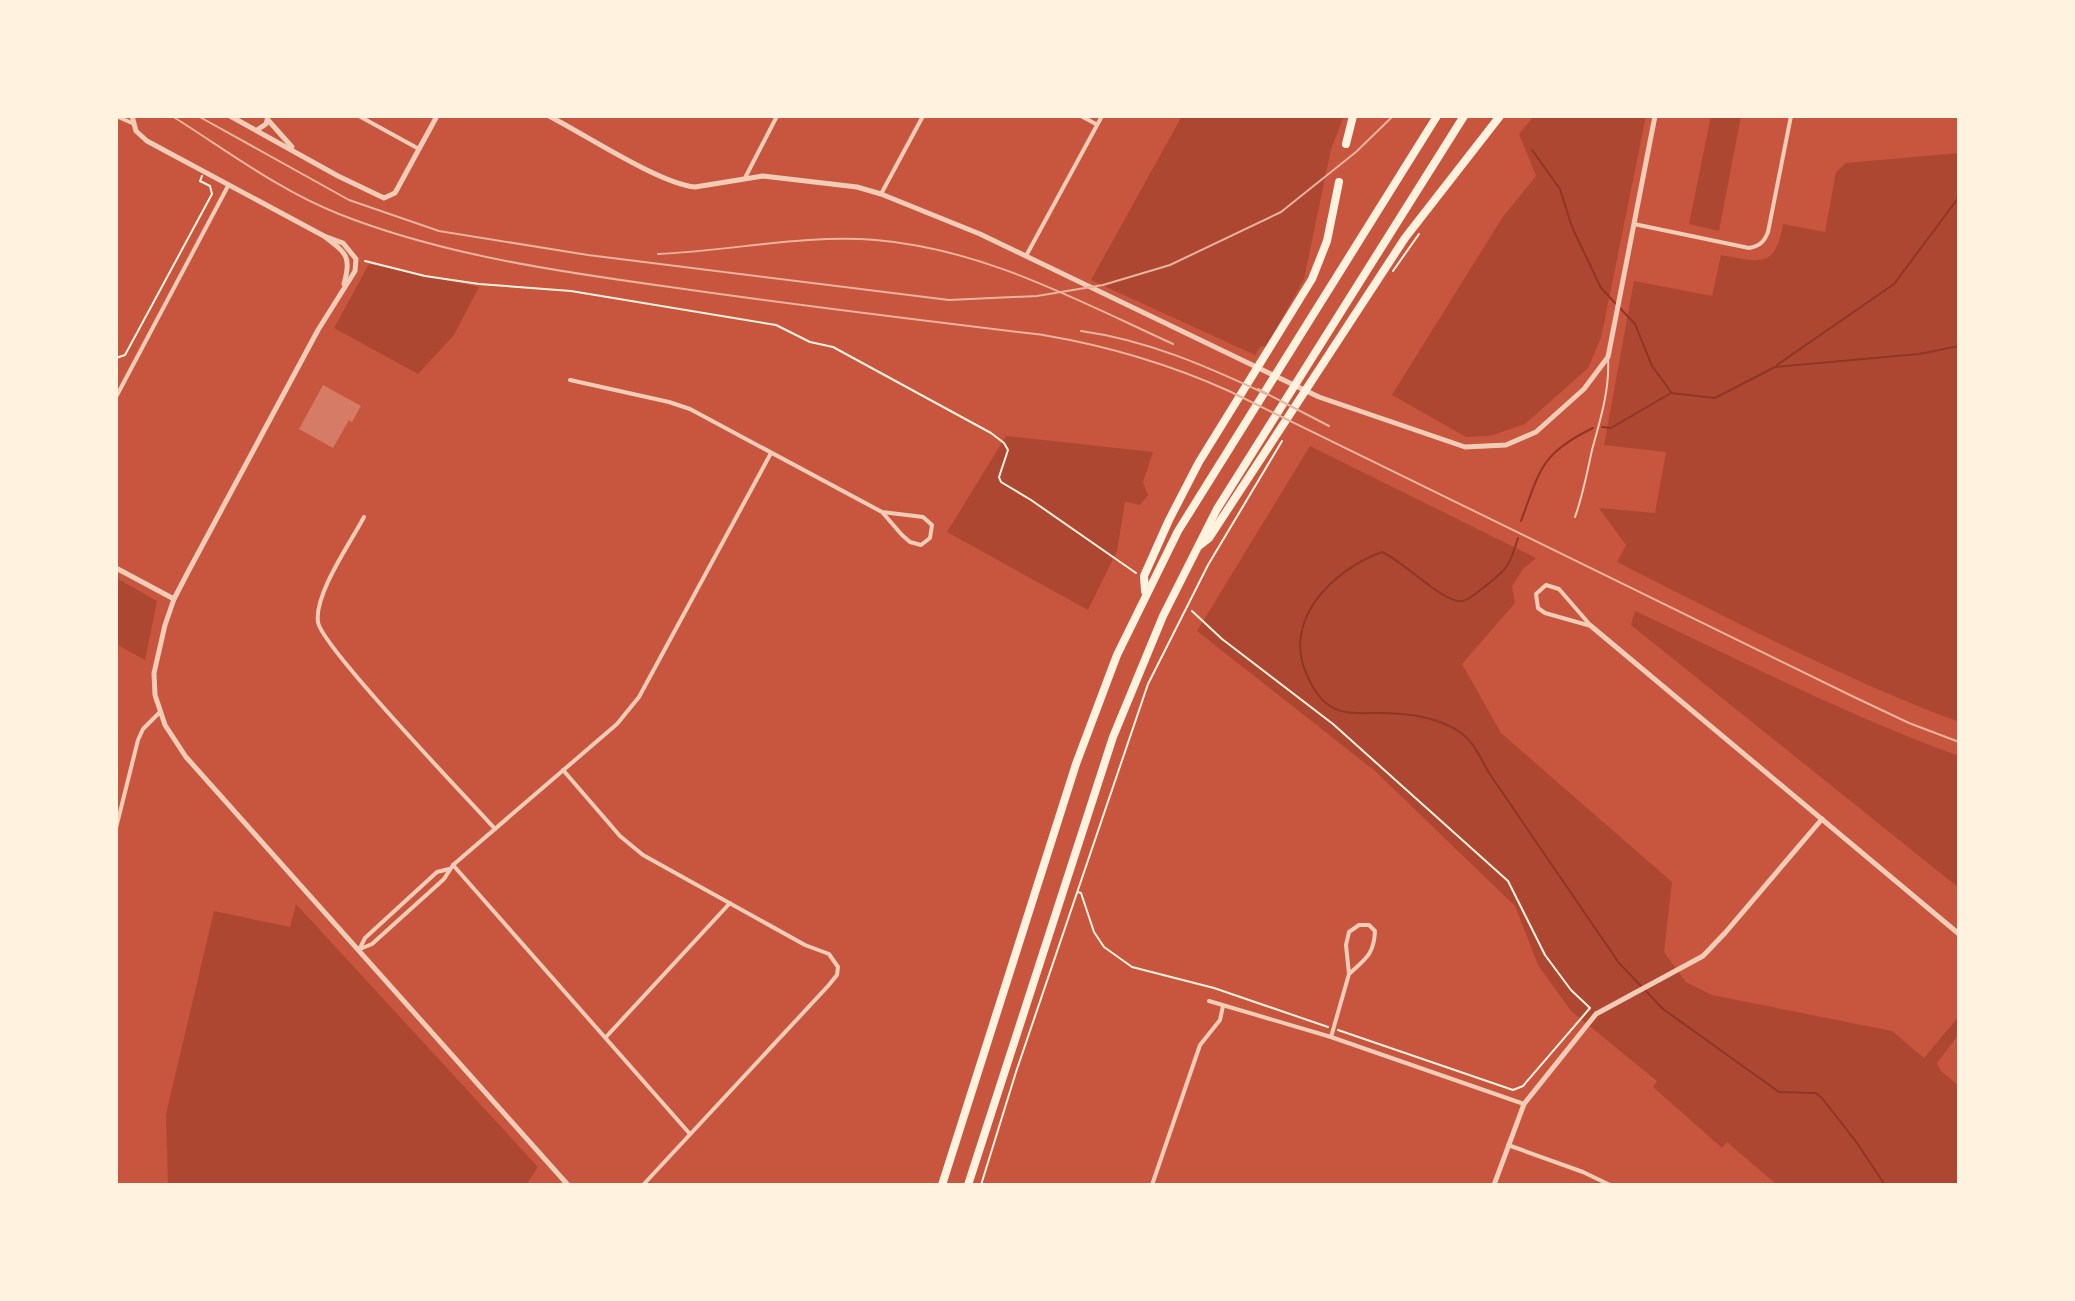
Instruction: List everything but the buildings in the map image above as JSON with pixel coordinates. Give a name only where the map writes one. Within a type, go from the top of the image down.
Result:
[{"type":"highway","points":[[1346,144],[1353,116]]},
{"type":"highway","points":[[942,1185],[1090,722],[1145,595],[1178,531],[1437,116]]},
{"type":"highway","points":[[968,1185],[1113,737],[1158,628],[1217,509],[1464,116]]},
{"type":"highway","points":[[1199,545],[1209,538],[1405,238],[1500,116]]},
{"type":"highway","points":[[1145,595],[1144,576],[1199,462],[1316,269],[1330,230],[1339,182]]},
{"type":"street","points":[[116,116],[132,120],[136,131],[147,141],[349,247],[356,259],[343,289],[174,599],[154,673],[159,713],[186,757],[568,1185]]},
{"type":"street","points":[[230,116],[243,119],[249,128],[377,196],[390,197],[399,187],[437,116]]},
{"type":"street","points":[[359,116],[419,149]]},
{"type":"street","points":[[549,116],[653,173],[685,186],[763,176],[857,187],[881,194],[980,234],[1319,397],[1465,447],[1506,445],[1536,432],[1584,389],[1608,357],[1655,116]]},
{"type":"street","points":[[745,178],[777,116]]},
{"type":"street","points":[[881,194],[923,116]]},
{"type":"street","points":[[1081,116],[1097,125]]},
{"type":"street","points":[[1026,256],[1102,116]]},
{"type":"street","points":[[1634,224],[1749,248],[1757,246],[1764,241],[1768,232],[1791,116]]},
{"type":"street","points":[[256,130],[264,127],[268,118],[298,153]]},
{"type":"street","points":[[116,397],[228,186]]},
{"type":"street","points":[[324,236],[347,256],[349,267],[343,289]]},
{"type":"street","points":[[570,380],[690,409],[882,512],[910,542],[921,545],[930,538],[932,525],[923,517],[882,512]]},
{"type":"street","points":[[360,949],[372,944],[444,879],[451,867],[617,724],[639,697],[771,453]]},
{"type":"street","points":[[364,517],[322,596],[318,624],[345,661],[495,829]]},
{"type":"street","points":[[116,568],[174,599]]},
{"type":"street","points":[[1591,626],[1545,613],[1538,608],[1536,594],[1546,585],[1559,589],[1591,626],[1959,934]]},
{"type":"street","points":[[116,828],[138,740],[143,729],[159,713]]},
{"type":"street","points":[[563,770],[620,836],[643,855],[805,945],[829,954],[838,967],[833,980],[643,1185]]},
{"type":"street","points":[[1494,1185],[1524,1104],[1596,1014],[1703,956],[1822,819]]},
{"type":"street","points":[[360,949],[365,938],[437,872],[451,867]]},
{"type":"street","points":[[451,867],[690,1134]]},
{"type":"street","points":[[606,1037],[730,903]]},
{"type":"street","points":[[1331,1037],[1349,974],[1346,945],[1349,932],[1359,925],[1369,925],[1375,931],[1374,946],[1349,974]]},
{"type":"street","points":[[1209,1001],[1331,1037],[1524,1104]]},
{"type":"street","points":[[1152,1185],[1200,1045],[1220,1020],[1223,1006]]},
{"type":"street","points":[[1508,1145],[1610,1185]]},
{"type":"lane","points":[[1575,517],[1602,410],[1609,372],[1608,357]]},
{"type":"path","points":[[116,358],[125,355],[212,194],[210,186],[200,181]]},
{"type":"path","points":[[1386,281],[1422,229]]},
{"type":"path","points":[[365,261],[425,276],[479,284],[571,291],[776,325],[810,342],[833,347],[991,433],[1008,450],[999,477],[1001,482],[1041,506],[1136,573]]},
{"type":"path","points":[[981,1185],[1148,684],[1208,565],[1281,443]]},
{"type":"path","points":[[1077,891],[1081,893],[1094,932],[1104,947],[1132,967],[1214,988],[1513,1090],[1523,1086],[1590,1008],[1571,990],[1545,955],[1508,881],[1333,724],[1222,639],[1192,611]]},
{"type":"shaded area","points":[[1182,116],[1344,116],[1331,149],[1304,279],[1266,347],[1261,346],[1255,355],[1091,280]]},
{"type":"shaded area","points":[[1534,116],[1646,116],[1601,338],[1588,368],[1525,424],[1490,436],[1466,437],[1392,395],[1502,218],[1536,176],[1519,134]]},
{"type":"shaded area","points":[[1711,116],[1741,116],[1719,231],[1689,224]]},
{"type":"shaded area","points":[[1959,153],[1959,722],[1829,667],[1617,562],[1626,545],[1599,508],[1655,513],[1666,452],[1604,445],[1634,281],[1712,296],[1721,255],[1764,259],[1776,249],[1783,224],[1825,232],[1836,172],[1846,163]]},
{"type":"shaded area","points":[[369,264],[479,287],[454,335],[418,374],[334,328]]},
{"type":"shaded area","points":[[1006,436],[1153,452],[1143,482],[1148,495],[1140,505],[1125,502],[1117,551],[1088,610],[947,532]]},
{"type":"shaded area","points":[[1310,446],[1536,558],[1523,569],[1512,586],[1515,603],[1462,664],[1501,733],[1672,882],[1664,952],[1686,982],[1712,995],[1892,1031],[1924,1058],[1959,1016],[1959,1034],[1937,1063],[1941,1071],[1959,1086],[1959,1185],[1777,1185],[1727,1142],[1722,1148],[1653,1087],[1657,1081],[1571,1011],[1538,965],[1515,906],[1375,771],[1197,631]]},
{"type":"shaded area","points":[[116,578],[157,601],[145,660],[116,644]]},
{"type":"shaded area","points":[[1635,611],[1836,706],[1959,756],[1959,888],[1631,625]]},
{"type":"shaded area","points":[[296,904],[538,1167],[526,1185],[168,1185],[166,1114],[214,911],[290,927]]},
{"type":"waterway","points":[[1532,150],[1560,189],[1572,227],[1601,288],[1635,324],[1652,366],[1671,392]]},
{"type":"waterway","points":[[1777,365],[1894,284],[1959,197]]},
{"type":"waterway","points":[[116,297],[116,320]]},
{"type":"waterway","points":[[1602,427],[1611,428],[1671,393],[1715,398],[1775,367],[1919,354],[1959,346]]},
{"type":"waterway","points":[[1521,521],[1538,476],[1552,455],[1593,428]]},
{"type":"waterway","points":[[1518,538],[1502,572],[1474,596],[1462,601],[1445,596],[1382,552],[1345,571],[1329,585],[1306,618],[1301,637],[1301,657],[1312,685],[1320,697],[1335,709],[1421,717],[1452,727],[1466,737],[1619,963],[1663,1009],[1779,1092],[1816,1093],[1822,1098],[1885,1185]]},
{"type":"railway","points":[[172,116],[317,205],[419,241],[502,260],[629,281],[1043,335],[1115,350],[1161,364],[1229,391],[1854,697],[1959,742]]},
{"type":"railway","points":[[198,116],[349,200],[439,231],[588,255],[949,300],[1037,296],[1103,285],[1170,265],[1281,212],[1356,152],[1393,116]]},
{"type":"railway","points":[[658,254],[822,239],[876,240],[916,245],[992,265],[1029,279],[1173,344]]},
{"type":"railway","points":[[1081,331],[1153,348],[1266,394]]},
{"type":"railway","points":[[1258,389],[1329,426]]}]
